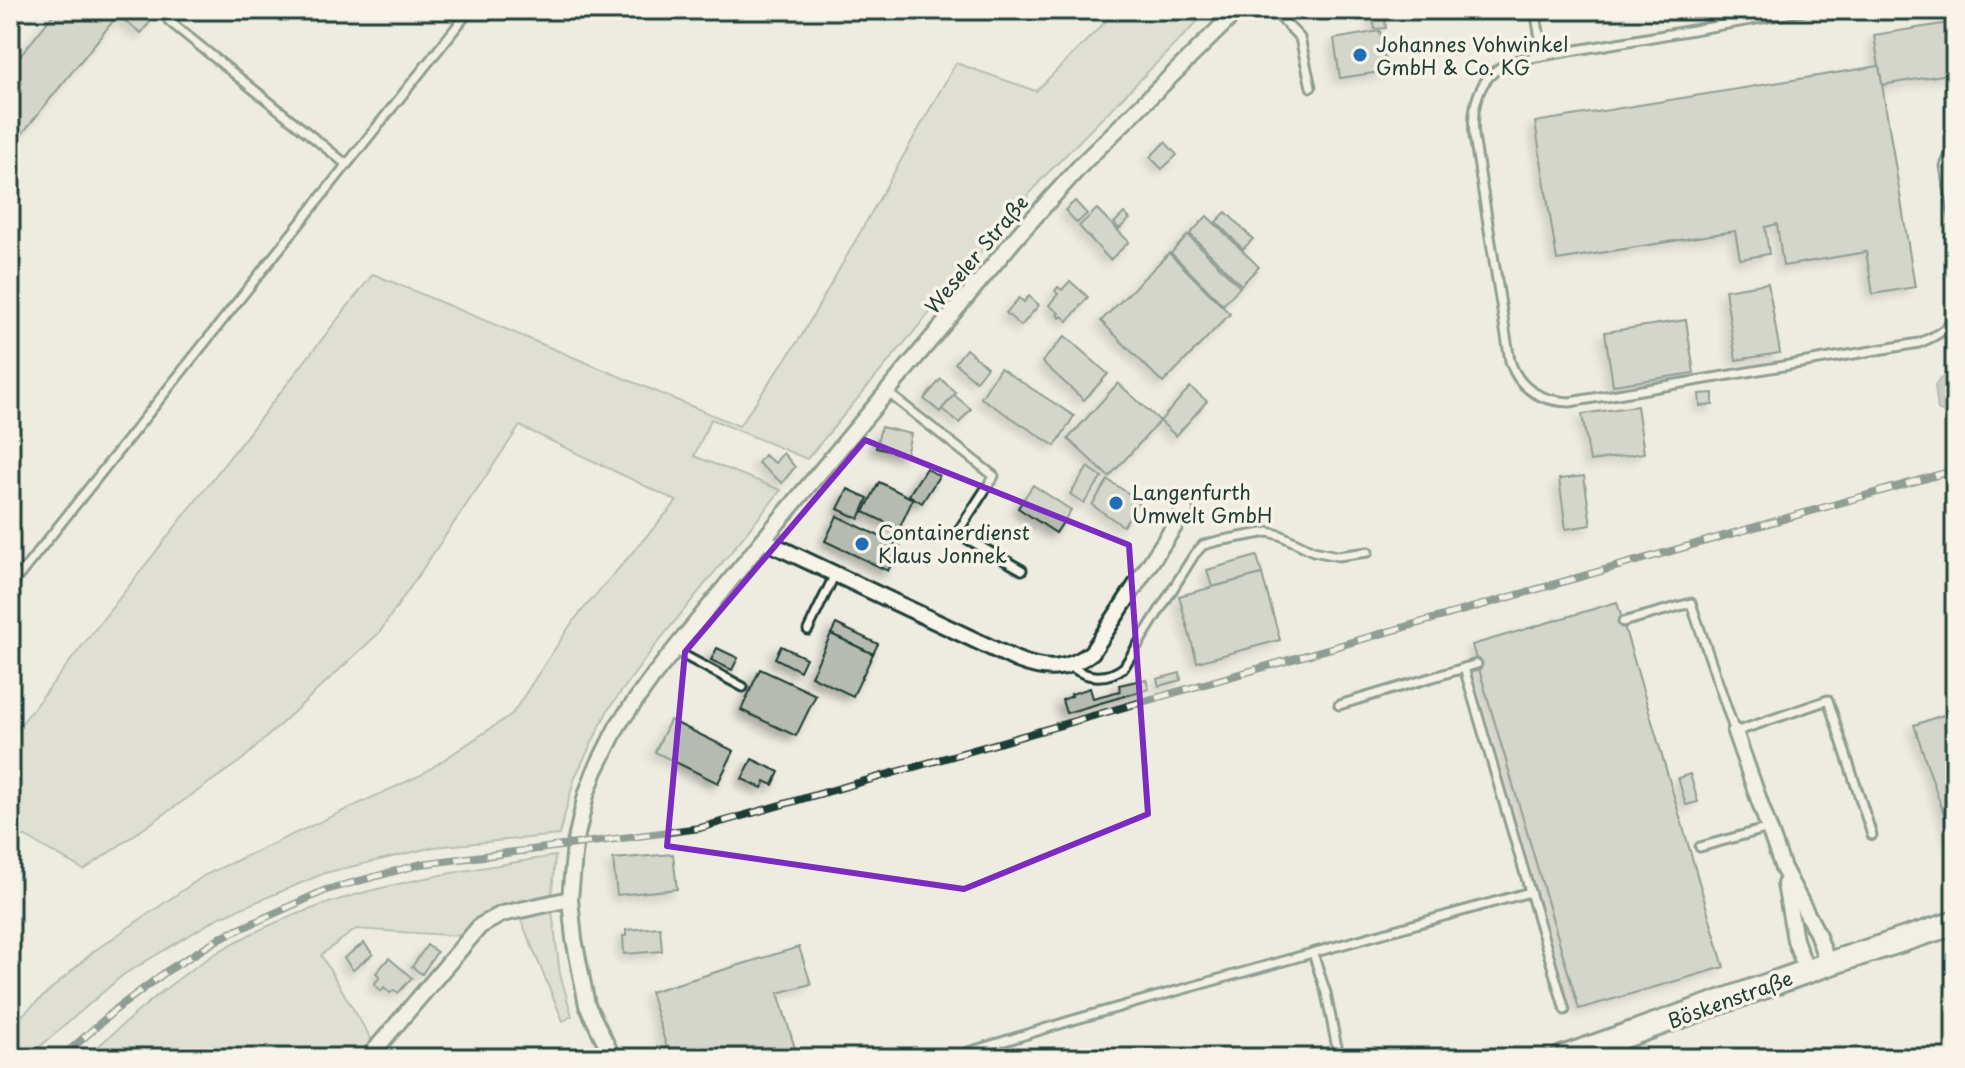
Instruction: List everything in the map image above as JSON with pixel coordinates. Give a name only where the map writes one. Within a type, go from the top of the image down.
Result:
[{"type":"main road","name":"Böskenstraße","points":[[1562,1058],[1955,923]]},
{"type":"street","name":"Weseler Straße","points":[[613,1058],[584,994],[570,899],[575,844],[595,771],[618,725],[763,540],[1052,197],[1238,10]]},
{"type":"street","points":[[763,540],[1017,660],[1044,669],[1071,666],[1092,652],[1185,510]]},
{"type":"street","name":"Böskenstraße","points":[[1735,732],[1783,868],[1817,933],[1817,968]]},
{"type":"street","name":"Böskenstraße","points":[[1783,868],[1795,940],[1817,968]]},
{"type":"street","points":[[368,1058],[480,926],[502,914],[570,899]]},
{"type":"lane","points":[[10,587],[470,10]]},
{"type":"lane","points":[[1273,10],[1300,38],[1311,87]]},
{"type":"lane","points":[[1535,10],[1543,55]]},
{"type":"lane","points":[[1809,10],[1513,61],[1493,71],[1484,82],[1472,112],[1510,361],[1515,376],[1537,395],[1570,402],[1919,343],[1946,329],[1955,318]]},
{"type":"lane","points":[[169,21],[346,164]]},
{"type":"lane","points":[[1955,144],[1945,166],[1955,222]]},
{"type":"lane","points":[[887,392],[994,476],[957,533],[1022,570]]},
{"type":"lane","points":[[1071,666],[1082,674],[1098,677],[1118,672],[1124,667],[1203,545],[1268,532],[1313,551],[1338,556],[1368,552]]},
{"type":"lane","points":[[808,630],[835,574]]},
{"type":"lane","points":[[1623,622],[1691,603],[1735,732],[1828,700],[1872,835]]},
{"type":"lane","points":[[674,650],[743,687]]},
{"type":"lane","points":[[1339,705],[1477,664]]},
{"type":"lane","points":[[1464,668],[1565,1010]]},
{"type":"lane","points":[[1700,847],[1769,828]]},
{"type":"lane","points":[[949,1058],[1530,892]]},
{"type":"lane","points":[[1313,953],[1326,993],[1339,1058]]},
{"type":"highlighted area","points":[[865,440],[1129,545],[1148,814],[964,889],[667,846],[685,652]]},
{"type":"shaded area","points":[[1117,10],[1209,10],[1041,180],[807,459],[711,419],[694,456],[781,490],[654,647],[608,710],[575,777],[559,835],[434,847],[325,873],[218,918],[123,975],[27,1058],[10,1058],[10,1026],[94,951],[205,875],[421,775],[512,714],[573,621],[677,501],[520,426],[379,633],[242,760],[84,870],[10,828],[10,738],[373,274],[739,426],[802,335],[956,63],[1036,91]]},
{"type":"shaded area","points":[[1955,376],[1955,413],[1945,414],[1938,410],[1935,385],[1940,378]]},
{"type":"shaded area","points":[[555,856],[552,894],[490,910],[461,936],[356,929],[321,955],[373,1042],[361,1058],[85,1058],[183,976],[257,931],[298,914],[382,888]]},
{"type":"shaded area","points":[[552,911],[560,974],[572,1016],[563,1021],[520,918]]},
{"type":"building","points":[[57,10],[122,10],[10,149],[10,69]]},
{"type":"building","points":[[124,10],[160,10],[141,33],[119,16]]},
{"type":"building","points":[[1384,13],[1386,28],[1375,29],[1372,15]]},
{"type":"building","points":[[1955,22],[1955,73],[1882,85],[1874,35]]},
{"type":"building","name":"Johannes Vohwinkel GmbH & Co. KG","points":[[1380,31],[1387,71],[1340,78],[1334,39]]},
{"type":"building","points":[[1879,66],[1915,287],[1873,294],[1866,252],[1783,266],[1777,224],[1765,227],[1769,254],[1740,259],[1735,231],[1557,260],[1535,122]]},
{"type":"building","points":[[1165,142],[1177,155],[1162,169],[1150,157]]},
{"type":"building","points":[[1075,201],[1087,214],[1077,223],[1065,210]]},
{"type":"building","points":[[1097,209],[1129,242],[1110,260],[1079,226]]},
{"type":"building","points":[[1226,212],[1253,239],[1243,249],[1216,222]]},
{"type":"building","points":[[1124,213],[1130,219],[1119,229],[1114,223]]},
{"type":"building","points":[[1207,216],[1259,267],[1241,285],[1190,234]]},
{"type":"building","points":[[1188,235],[1240,287],[1223,305],[1171,253]]},
{"type":"building","points":[[1169,253],[1230,314],[1163,383],[1101,321]]},
{"type":"building","points":[[1070,281],[1088,297],[1068,321],[1062,316],[1060,318],[1059,313],[1049,305],[1058,294],[1055,291],[1058,287],[1062,290]]},
{"type":"building","points":[[1768,283],[1780,353],[1736,360],[1725,290]]},
{"type":"building","points":[[1029,296],[1039,305],[1021,326],[1006,313],[1019,298],[1024,302]]},
{"type":"building","points":[[1686,320],[1694,373],[1613,385],[1605,332]]},
{"type":"building","points":[[1065,336],[1108,374],[1084,400],[1042,362]]},
{"type":"building","points":[[966,349],[987,367],[976,381],[955,363]]},
{"type":"building","points":[[1000,368],[1074,416],[1055,446],[981,398]]},
{"type":"building","points":[[941,379],[956,393],[940,412],[924,399]]},
{"type":"building","points":[[1118,383],[1160,421],[1109,477],[1068,439]]},
{"type":"building","points":[[1190,387],[1207,401],[1176,436],[1160,421]]},
{"type":"building","points":[[1713,393],[1713,405],[1700,406],[1699,394]]},
{"type":"building","points":[[954,395],[971,409],[959,423],[942,409]]},
{"type":"building","points":[[1637,406],[1644,453],[1590,461],[1582,414]]},
{"type":"building","points":[[881,427],[911,434],[906,455],[876,448]]},
{"type":"building","points":[[783,453],[795,467],[782,483],[758,463],[764,455],[775,463]]},
{"type":"building","points":[[1088,467],[1102,477],[1084,503],[1070,494]]},
{"type":"building","points":[[926,468],[939,476],[922,503],[909,495]]},
{"type":"building","points":[[1584,476],[1591,525],[1566,529],[1559,479]]},
{"type":"building","name":"Langenfurth Umwelt GmbH","points":[[1108,480],[1140,501],[1123,526],[1092,505]]},
{"type":"building","points":[[879,482],[913,499],[899,529],[864,512]]},
{"type":"building","points":[[1033,485],[1071,510],[1056,533],[1018,508]]},
{"type":"building","points":[[848,489],[868,498],[859,519],[838,509]]},
{"type":"building","name":"Containerdienst Klaus Jonnek","points":[[837,516],[900,546],[888,571],[825,541]]},
{"type":"building","points":[[1257,556],[1262,574],[1212,587],[1207,570]]},
{"type":"building","points":[[1262,574],[1280,640],[1197,662],[1179,596]]},
{"type":"building","points":[[1617,602],[1724,967],[1579,1009],[1472,645]]},
{"type":"building","points":[[836,624],[878,644],[873,654],[831,634]]},
{"type":"building","points":[[831,634],[873,654],[853,696],[811,676]]},
{"type":"building","points":[[781,646],[806,658],[800,671],[775,658]]},
{"type":"building","points":[[717,648],[738,658],[732,670],[711,660]]},
{"type":"building","points":[[760,669],[816,695],[796,736],[741,710]]},
{"type":"building","points":[[1180,673],[1181,680],[1159,686],[1157,679]]},
{"type":"building","points":[[1146,679],[1149,689],[1066,713],[1062,700],[1071,694],[1090,688],[1093,698],[1120,691],[1119,685]]},
{"type":"building","points":[[1955,711],[1955,844],[1954,845],[1914,725]]},
{"type":"building","points":[[670,720],[734,751],[718,783],[655,752]]},
{"type":"building","points":[[752,759],[779,772],[773,785],[765,781],[762,788],[742,779]]},
{"type":"building","points":[[1690,774],[1698,802],[1686,805],[1678,778]]},
{"type":"building","points":[[673,854],[677,889],[617,895],[613,859]]},
{"type":"building","points":[[660,927],[662,951],[624,954],[623,936],[626,936],[626,930]]},
{"type":"building","points":[[364,943],[373,954],[353,970],[344,958]]},
{"type":"building","points":[[427,945],[437,952],[422,974],[412,967]]},
{"type":"building","points":[[799,947],[811,984],[778,993],[798,1058],[670,1058],[650,992]]},
{"type":"building","points":[[389,958],[412,978],[398,993],[394,990],[390,993],[384,987],[381,991],[374,984],[380,977],[376,973]]},
{"type":"railway","points":[[61,1058],[115,1010],[167,971],[220,938],[326,890],[421,864],[700,828],[1955,470]]},
{"type":"place","name":"Johannes Vohwinkel GmbH & Co. KG","points":[[1360,55]]},
{"type":"place","name":"Langenfurth Umwelt GmbH","points":[[1116,503]]},
{"type":"place","name":"Containerdienst Klaus Jonnek","points":[[862,544]]}]
